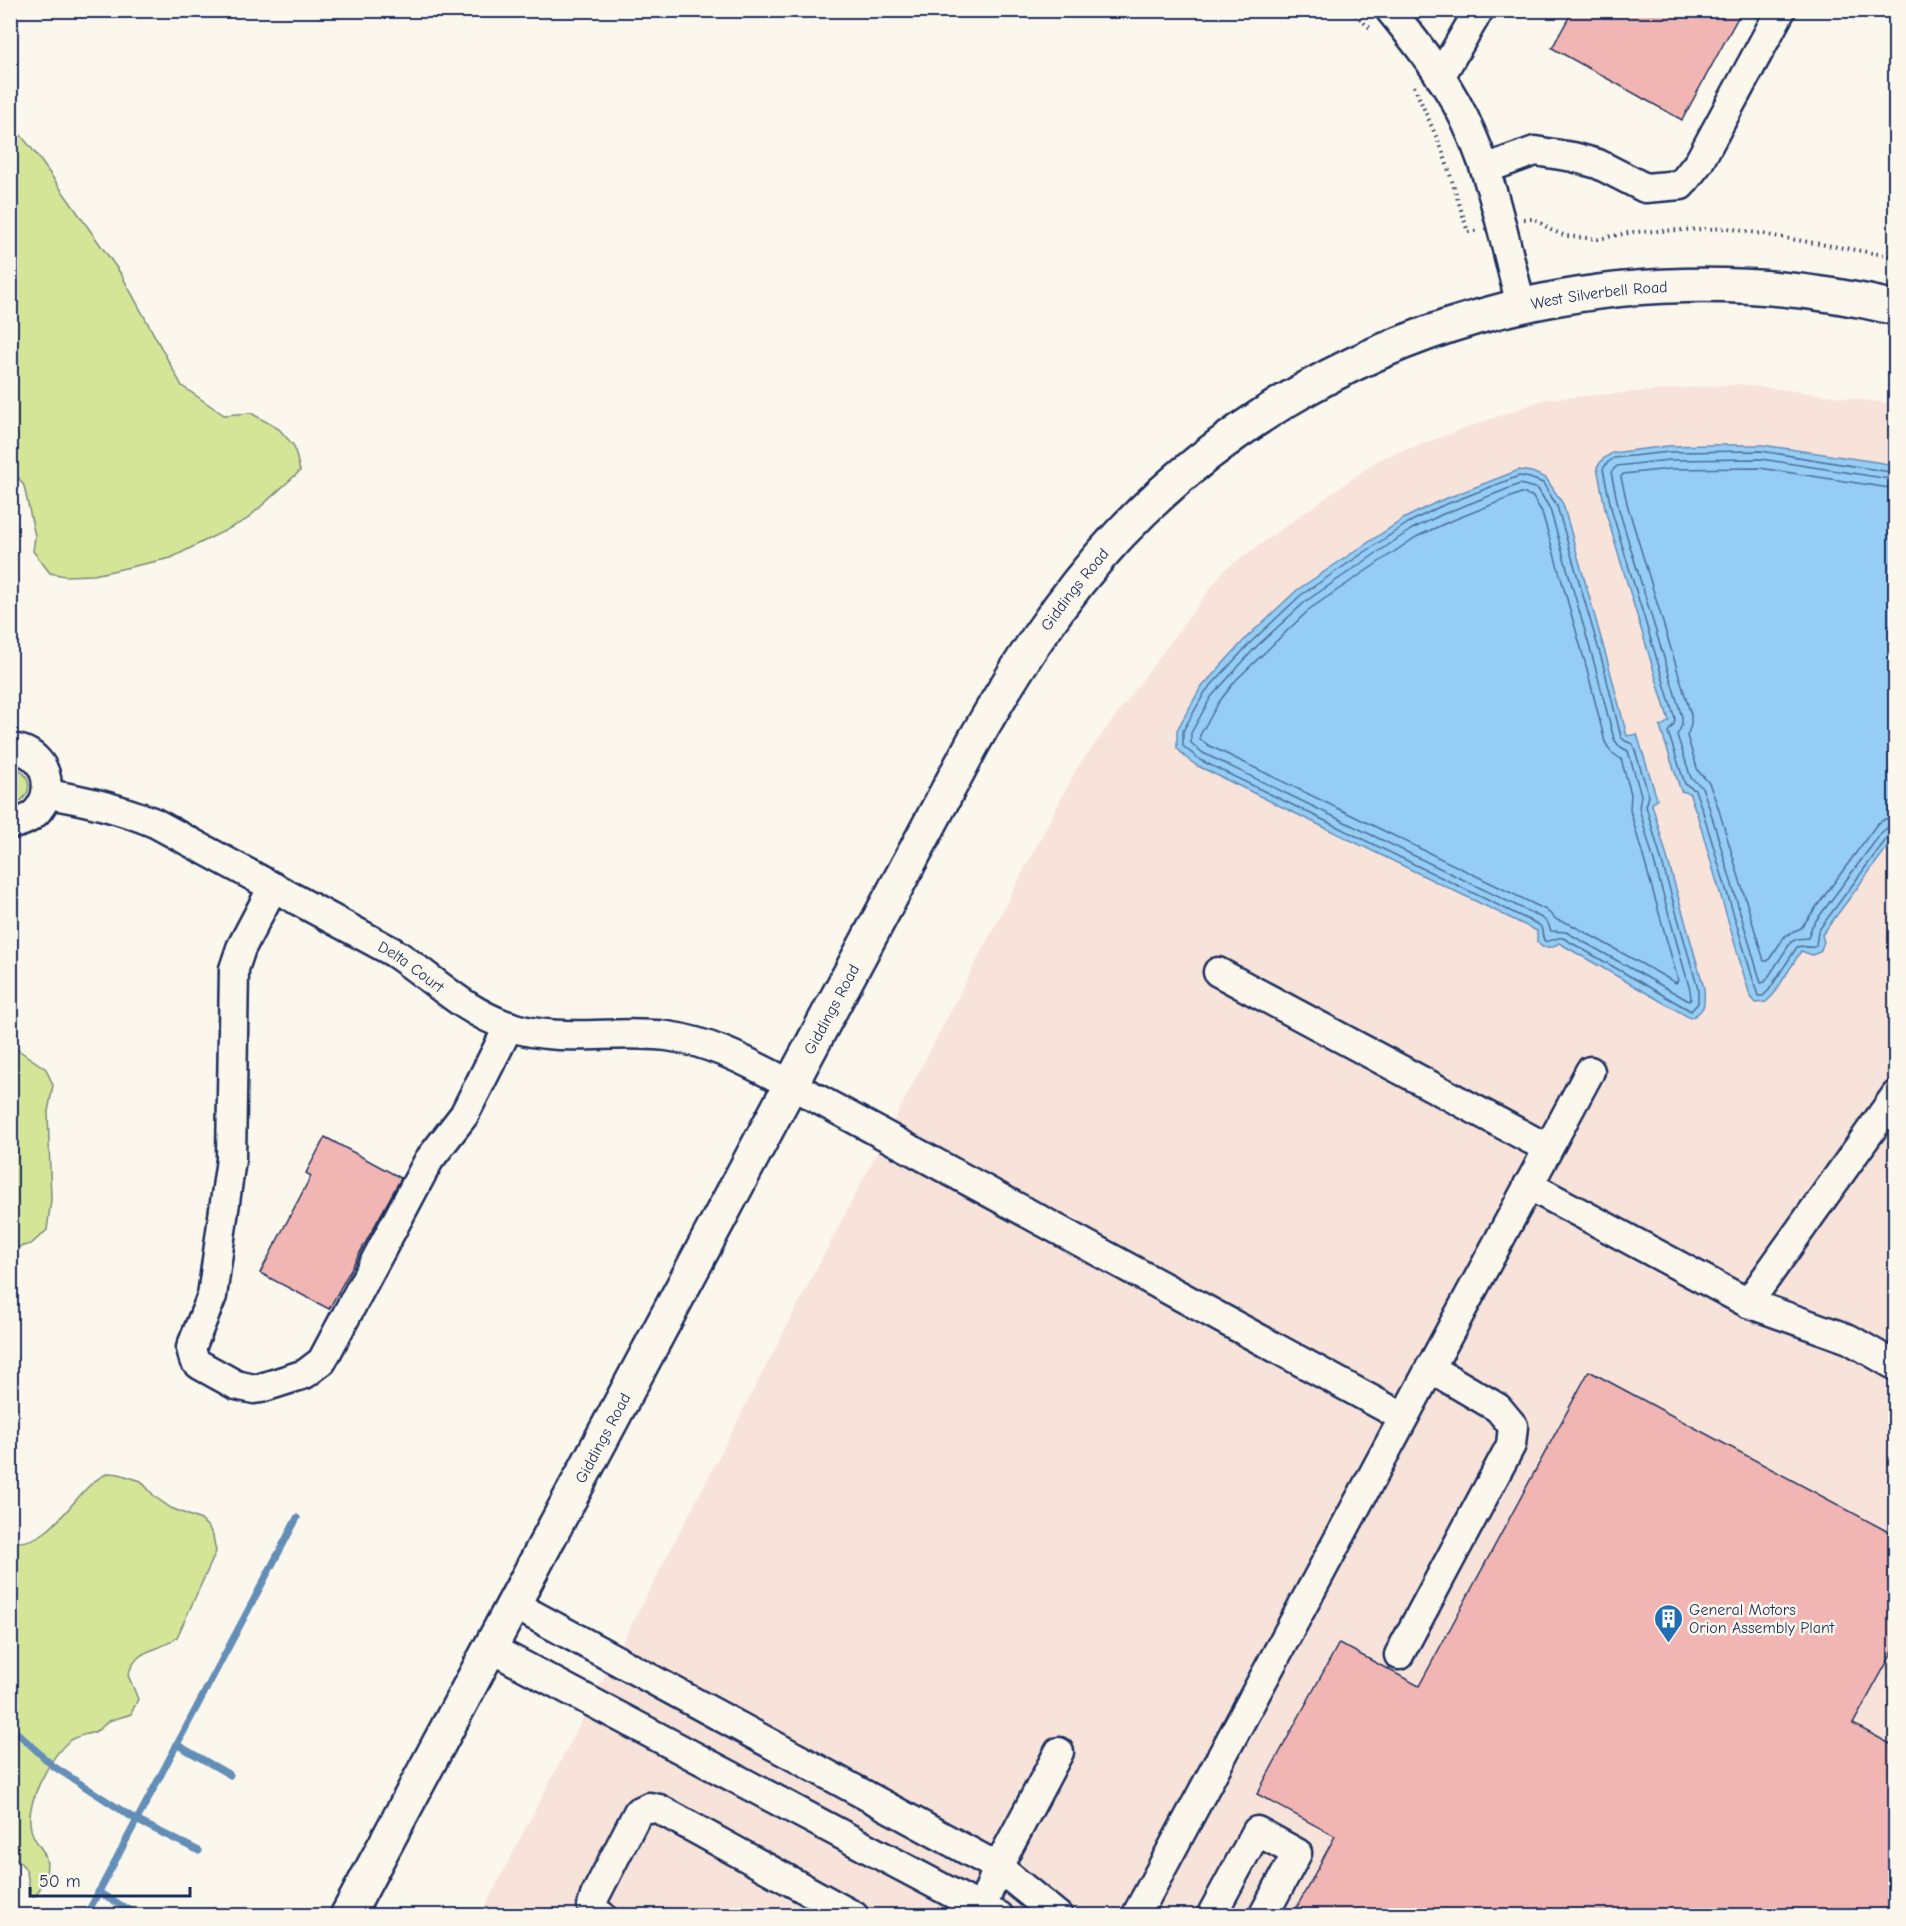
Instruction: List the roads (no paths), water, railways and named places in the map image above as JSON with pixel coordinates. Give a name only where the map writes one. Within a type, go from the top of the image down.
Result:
[{"type":"main road","name":"West Silverbell Road","points":[[1521,305],[1598,291],[1717,284],[1795,290],[1858,299],[1896,308]]},
{"type":"main road","name":"Giddings Road","points":[[347,1916],[790,1084],[1002,692],[1061,604],[1118,537],[1157,498],[1214,450],[1258,419],[1315,384],[1371,355],[1423,334],[1521,305]]},
{"type":"street","points":[[1427,80],[1479,10]]},
{"type":"street","points":[[1485,169],[1535,151],[1573,157],[1598,164],[1645,188],[1681,185],[1699,162],[1781,10]]},
{"type":"street","name":"West Silverbell Road","points":[[1384,23],[1427,80],[1471,132],[1485,169],[1521,305]]},
{"type":"street","points":[[10,748],[25,752],[39,762],[46,777],[47,794],[34,815],[19,823],[10,824]]},
{"type":"street","name":"Delta Court","points":[[47,794],[88,800],[135,814],[155,823],[393,952],[415,966],[457,1001],[473,1011],[509,1026],[536,1033],[570,1037],[645,1035],[685,1039],[728,1053],[790,1084],[1403,1417]]},
{"type":"street","points":[[273,886],[240,948],[234,969],[232,1148],[212,1296],[190,1347],[194,1360],[200,1365],[236,1385],[254,1389],[305,1374],[322,1361],[429,1160],[464,1115],[509,1026]]},
{"type":"street","points":[[1218,972],[1547,1148]]},
{"type":"street","points":[[1136,1916],[1590,1071]]},
{"type":"street","points":[[1748,1303],[1896,1095]]},
{"type":"street","points":[[1528,1185],[1748,1303],[1849,1339],[1896,1366]]},
{"type":"street","points":[[1399,1655],[1510,1445],[1513,1426],[1498,1408],[1430,1368]]},
{"type":"street","points":[[513,1604],[998,1867],[1058,1916]]},
{"type":"street","points":[[490,1648],[987,1913],[998,1867],[1059,1752]]},
{"type":"street","points":[[602,1916],[595,1912],[592,1906],[595,1896],[638,1812],[649,1807],[659,1809],[854,1916]]},
{"type":"street","points":[[1211,1916],[1257,1831],[1297,1853],[1263,1916]]},
{"type":"water","points":[[1762,445],[1883,463],[1895,467],[1895,837],[1822,935],[1824,942],[1820,952],[1812,955],[1801,951],[1774,994],[1766,1002],[1756,1003],[1750,996],[1697,814],[1689,793],[1681,791],[1660,727],[1669,721],[1606,513],[1597,467],[1612,453],[1668,446]]},
{"type":"water","points":[[1519,470],[1546,478],[1563,504],[1627,736],[1637,734],[1657,799],[1652,804],[1704,988],[1702,1010],[1690,1018],[1559,943],[1553,947],[1542,947],[1537,942],[1537,931],[1196,765],[1177,748],[1177,730],[1200,689],[1247,637],[1297,590],[1405,518],[1437,502]]},
{"type":"waterway","points":[[86,1916],[297,1518]]},
{"type":"waterway","points":[[10,1726],[53,1766],[138,1821],[199,1851]]},
{"type":"waterway","points":[[176,1744],[230,1775]]},
{"type":"waterway","points":[[98,1892],[140,1916]]},
{"type":"place","name":"General Motors Orion Assembly Plant","points":[[1668,1644]]}]
